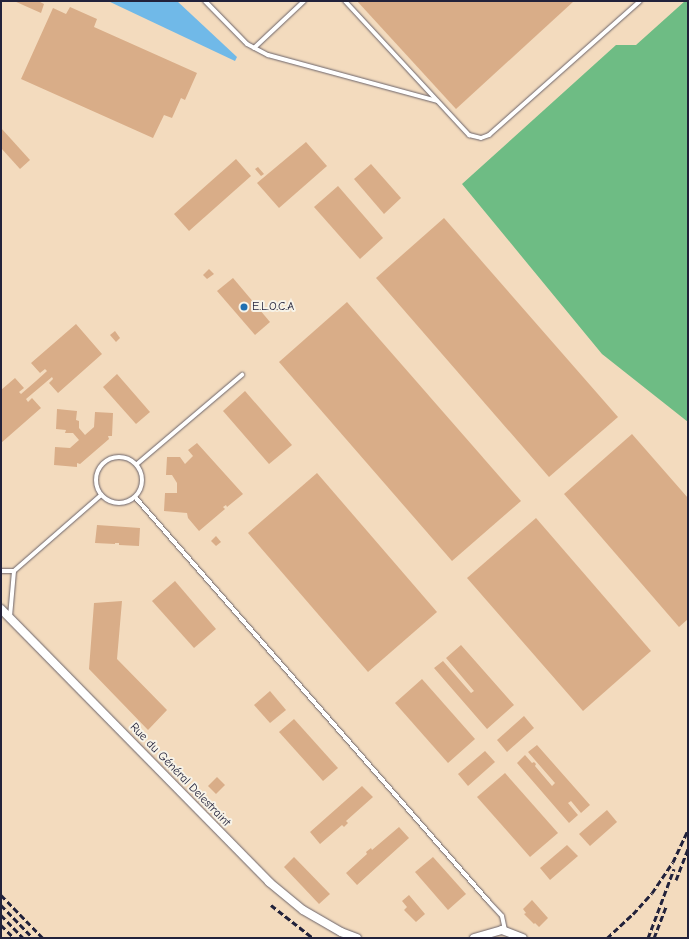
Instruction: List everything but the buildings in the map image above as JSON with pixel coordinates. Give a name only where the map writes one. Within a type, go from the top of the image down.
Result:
[{"type":"street","name":"Rue du Général Delestraint","points":[[1,609],[269,882],[303,910],[341,932],[357,938]]},
{"type":"street","points":[[474,938],[492,932],[506,931],[523,938]]},
{"type":"lane","points":[[205,1],[247,44],[268,55],[438,101]]},
{"type":"lane","points":[[254,48],[304,1]]},
{"type":"lane","points":[[345,1],[469,135],[481,138],[489,135],[640,1]]},
{"type":"lane","points":[[137,464],[242,375]]},
{"type":"lane","points":[[119,456],[132,460],[137,464],[141,471],[142,485],[134,497],[124,503],[118,503],[106,499],[102,495],[96,483],[98,470],[101,464],[106,460],[119,456]]},
{"type":"lane","points":[[1,571],[14,571],[102,495]]},
{"type":"lane","points":[[134,497],[502,916],[506,931]]},
{"type":"lane","points":[[10,618],[14,571]]},
{"type":"green space","points":[[685,1],[688,1],[688,422],[602,354],[462,184],[616,45],[636,45]]},
{"type":"water","points":[[108,1],[177,1],[237,57],[235,61]]},
{"type":"railway","points":[[607,938],[633,914],[652,893],[673,862],[688,830]]},
{"type":"railway","points":[[676,880],[688,848]]},
{"type":"railway","points":[[648,938],[674,869]]},
{"type":"railway","points":[[1,895],[43,938]]},
{"type":"railway","points":[[1,905],[33,938]]},
{"type":"railway","points":[[271,905],[313,938]]},
{"type":"railway","points":[[654,938],[666,906]]},
{"type":"railway","points":[[1,915],[23,938]]},
{"type":"railway","points":[[1,925],[14,938]]},
{"type":"place","name":"E.L.O.C.A","points":[[244,307]]}]
